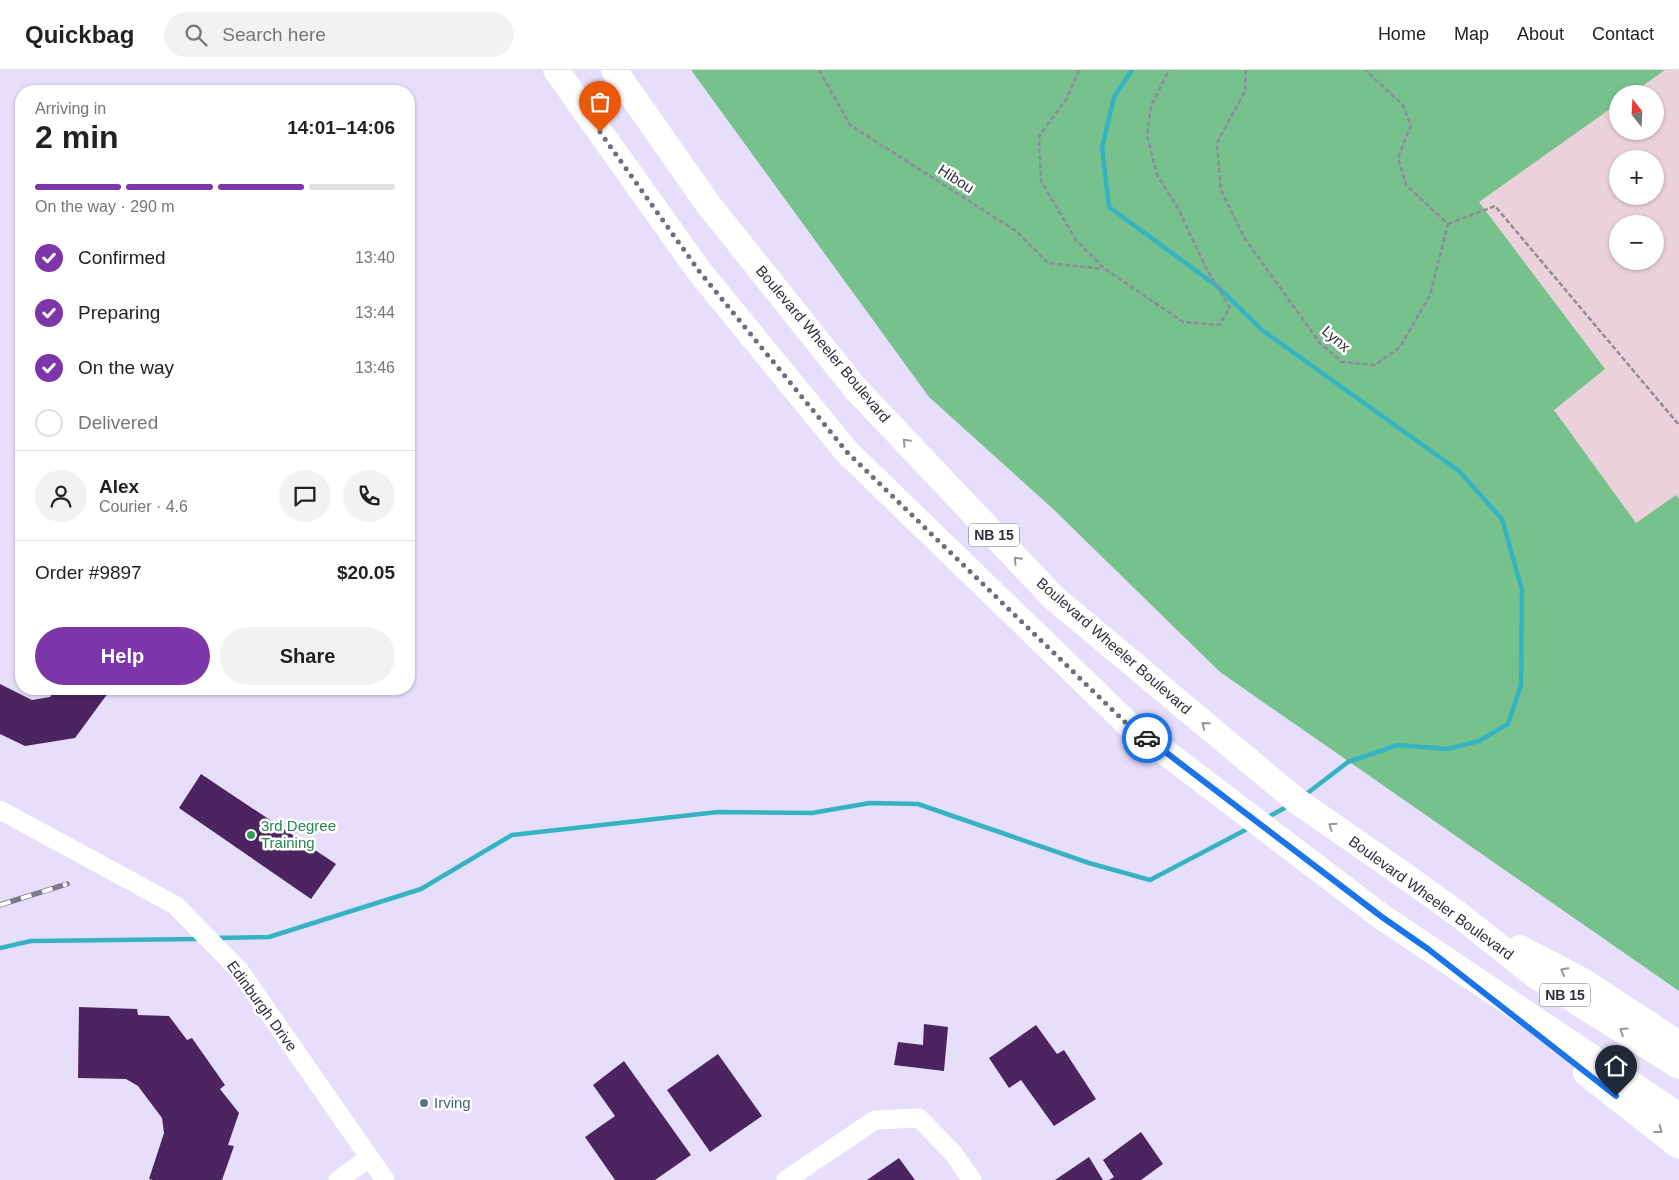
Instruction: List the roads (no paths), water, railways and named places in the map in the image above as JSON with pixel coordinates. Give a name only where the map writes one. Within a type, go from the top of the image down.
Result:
[{"type":"highway","name":"NB 15","points":[[556,70],[699,271],[847,452],[1127,724],[1428,949],[1679,1116]]},
{"type":"highway","name":"Boulevard Wheeler Boulevard","points":[[614,70],[708,204],[855,388],[1053,597],[1297,801],[1458,914],[1536,976],[1679,1066]]},
{"type":"highway","points":[[1458,914],[1584,981],[1679,1044]]},
{"type":"highway","points":[[1428,949],[1679,1146]]},
{"type":"street","name":"Edinburgh Drive","points":[[0,810],[175,905],[239,970],[385,1180]]},
{"type":"street","points":[[786,1180],[875,1120],[919,1118],[953,1154],[972,1180]]},
{"type":"street","points":[[338,1180],[369,1158]]},
{"type":"waterway","points":[[1132,70],[1114,97],[1102,148],[1109,207],[1217,286],[1262,330],[1459,471],[1502,519],[1522,590],[1521,685],[1508,724],[1479,741],[1447,749],[1398,745],[1348,762],[1305,795]]},
{"type":"waterway","points":[[216,938],[269,937],[421,889],[512,835],[718,812],[812,813],[870,803],[918,804],[1089,863],[1150,880],[1251,827]]},
{"type":"waterway","points":[[1266,818],[1290,805]]},
{"type":"waterway","points":[[0,948],[31,941],[200,939]]},
{"type":"railway","points":[[0,905],[67,884]]},
{"type":"place","name":"3rd Degree Training","points":[[251,835]]},
{"type":"place","name":"Irving","points":[[424,1103]]}]
